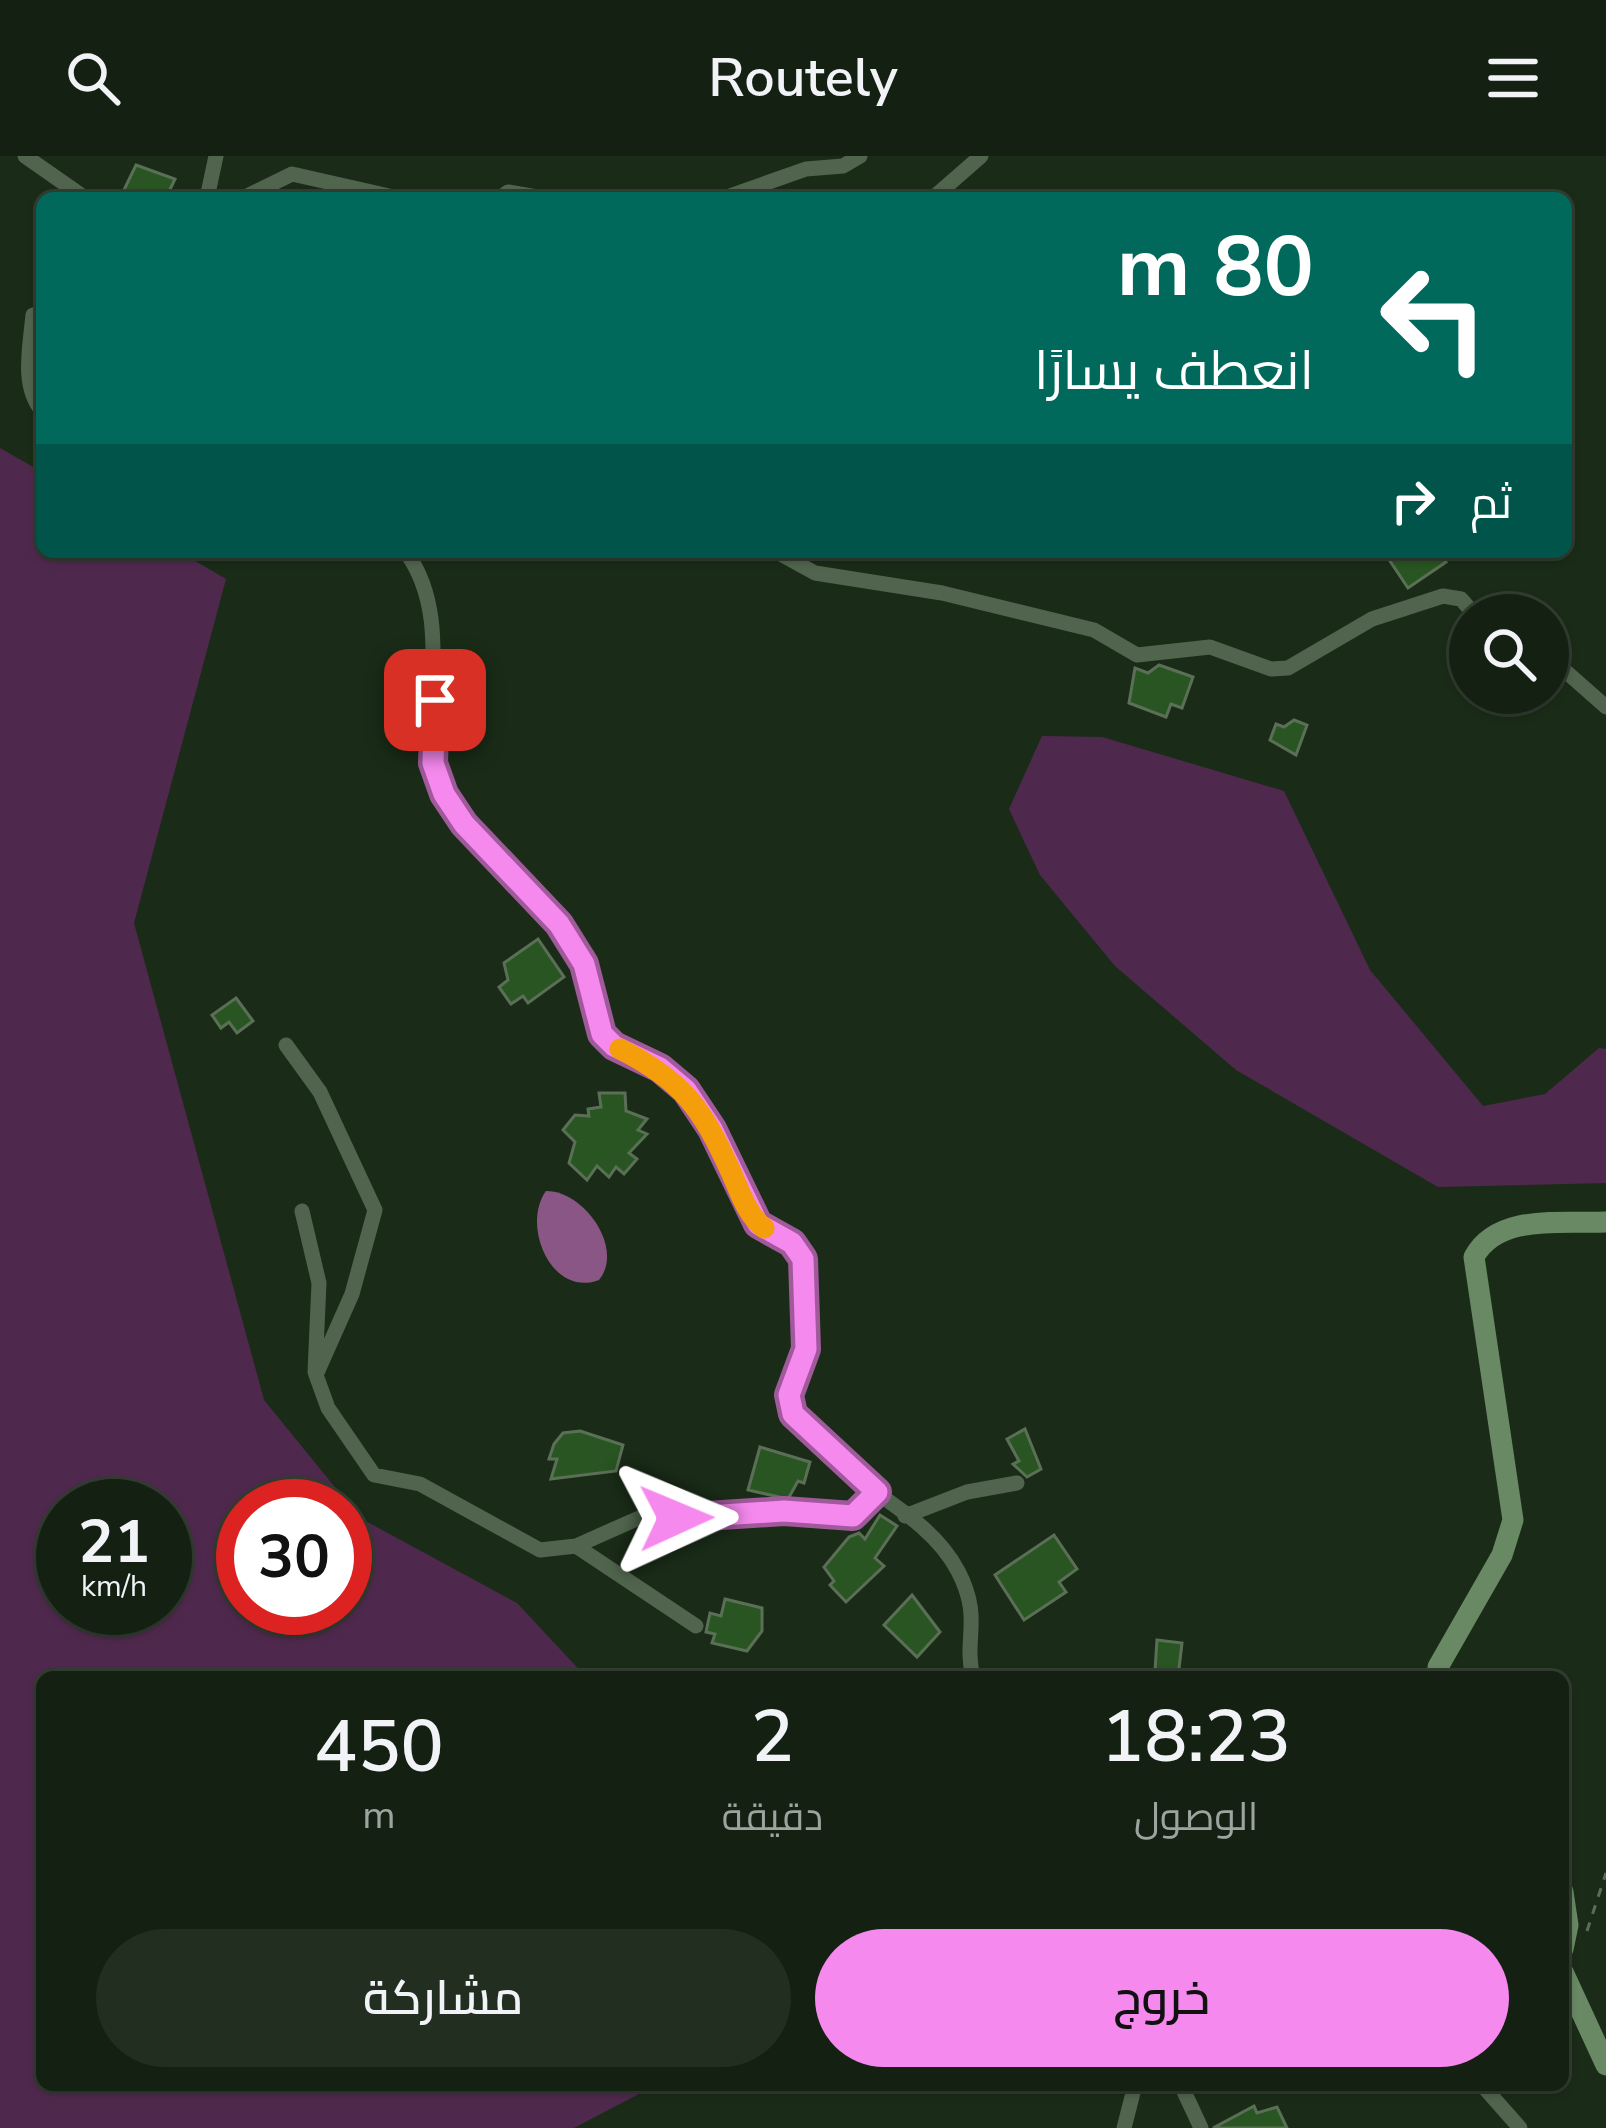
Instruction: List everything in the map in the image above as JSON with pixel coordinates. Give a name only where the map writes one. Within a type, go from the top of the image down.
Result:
[{"type":"main road","points":[[1438,1671],[1502,1555],[1513,1520],[1474,1257],[1495,1233],[1523,1225],[1606,1222]]},
{"type":"main road","points":[[1569,1985],[1606,2065]]},
{"type":"street","points":[[25,156],[76,192]]},
{"type":"street","points":[[208,192],[216,156]]},
{"type":"street","points":[[741,192],[806,169],[843,166],[860,156]]},
{"type":"street","points":[[940,192],[981,156]]},
{"type":"street","points":[[255,192],[292,174],[378,192]]},
{"type":"street","points":[[36,314],[29,356],[30,397],[36,404]]},
{"type":"street","points":[[410,558],[431,619],[433,763],[444,794],[464,824],[559,924],[584,964],[602,1034],[614,1046],[660,1068],[686,1090],[712,1129],[758,1224],[792,1243],[803,1259],[806,1349],[789,1395],[793,1414],[934,1539],[964,1585],[975,1624],[973,1671]]},
{"type":"street","points":[[788,558],[815,573],[942,592],[1094,630],[1137,655],[1210,647],[1270,669],[1288,668],[1372,619],[1449,597]]},
{"type":"street","points":[[1569,675],[1606,707]]},
{"type":"street","points":[[286,1045],[320,1092],[375,1210],[352,1294],[316,1375]]},
{"type":"street","points":[[302,1211],[319,1283],[316,1375],[328,1408],[374,1475],[420,1484],[540,1550],[576,1546],[638,1518],[784,1511],[853,1516],[877,1492]]},
{"type":"street","points":[[905,1516],[967,1492],[1017,1483]]},
{"type":"street","points":[[576,1546],[696,1626]]},
{"type":"street","points":[[1124,2128],[1133,2091]]},
{"type":"street","points":[[1184,2091],[1202,2128]]},
{"type":"street","points":[[1486,2091],[1520,2128]]},
{"type":"path","points":[[1571,1947],[1595,1918],[1606,1873]]},
{"type":"shaded area","points":[[0,448],[36,469],[36,558],[190,558],[226,579],[134,923],[264,1400],[328,1479],[216,1479],[216,1635],[372,1635],[372,1524],[517,1603],[580,1671],[36,1671],[36,2091],[645,2091],[574,2128],[0,2128]]},
{"type":"shaded area","points":[[1042,736],[1102,737],[1284,791],[1370,970],[1483,1106],[1545,1094],[1599,1048],[1606,1049],[1606,1183],[1438,1187],[1236,1070],[1115,966],[1040,875],[1009,809]]},
{"type":"shaded area","points":[[546,1191],[574,1200],[596,1223],[607,1252],[599,1280],[582,1283],[567,1278],[545,1255],[537,1222]]},
{"type":"building","points":[[136,165],[175,179],[169,192],[123,192]]},
{"type":"building","points":[[1388,558],[1443,558],[1446,562],[1408,588]]},
{"type":"building","points":[[1159,665],[1193,677],[1182,708],[1171,704],[1166,717],[1129,703],[1135,668],[1148,673]]},
{"type":"building","points":[[1294,720],[1307,725],[1296,755],[1270,740],[1276,724],[1284,727]]},
{"type":"building","points":[[538,939],[564,977],[528,1003],[523,996],[511,1004],[499,987],[508,980],[504,963]]},
{"type":"building","points":[[236,998],[253,1021],[237,1033],[229,1022],[221,1028],[212,1015]]},
{"type":"building","points":[[599,1093],[625,1093],[626,1111],[647,1119],[638,1130],[647,1134],[629,1153],[637,1159],[624,1174],[616,1167],[609,1177],[597,1166],[587,1180],[569,1163],[575,1142],[563,1130],[575,1115],[589,1116],[588,1109],[601,1107]]},
{"type":"building","points":[[1025,1429],[1041,1469],[1027,1477],[1013,1464],[1019,1461],[1007,1439]]},
{"type":"building","points":[[580,1431],[623,1445],[616,1471],[551,1479],[557,1459],[549,1459],[554,1444],[563,1433]]},
{"type":"building","points":[[760,1447],[810,1462],[804,1483],[798,1481],[788,1499],[748,1490]]},
{"type":"building","points":[[880,1515],[897,1526],[875,1558],[884,1566],[846,1602],[830,1585],[834,1581],[824,1567],[849,1537],[859,1533],[865,1539]]},
{"type":"building","points":[[1054,1535],[1077,1569],[1059,1582],[1066,1592],[1024,1620],[995,1575]]},
{"type":"building","points":[[912,1595],[940,1632],[917,1657],[884,1625]]},
{"type":"building","points":[[725,1599],[762,1608],[762,1631],[747,1651],[712,1643],[715,1634],[706,1632],[710,1613],[721,1616]]},
{"type":"building","points":[[1157,1640],[1182,1643],[1179,1671],[1155,1671]]},
{"type":"building","points":[[1254,2106],[1257,2113],[1277,2107],[1287,2128],[1213,2128]]},
{"type":"slow traffic","points":[[620,1049],[660,1068],[686,1090],[712,1129],[745,1204],[764,1228]]},
{"type":"route","points":[[435,700],[433,763],[444,794],[464,824],[559,924],[584,964],[602,1034],[614,1046],[660,1068],[686,1090],[712,1129],[758,1224],[792,1243],[803,1259],[809,1309],[806,1349],[789,1395],[793,1414],[830,1454],[877,1492],[853,1516],[784,1511],[676,1518]]}]
